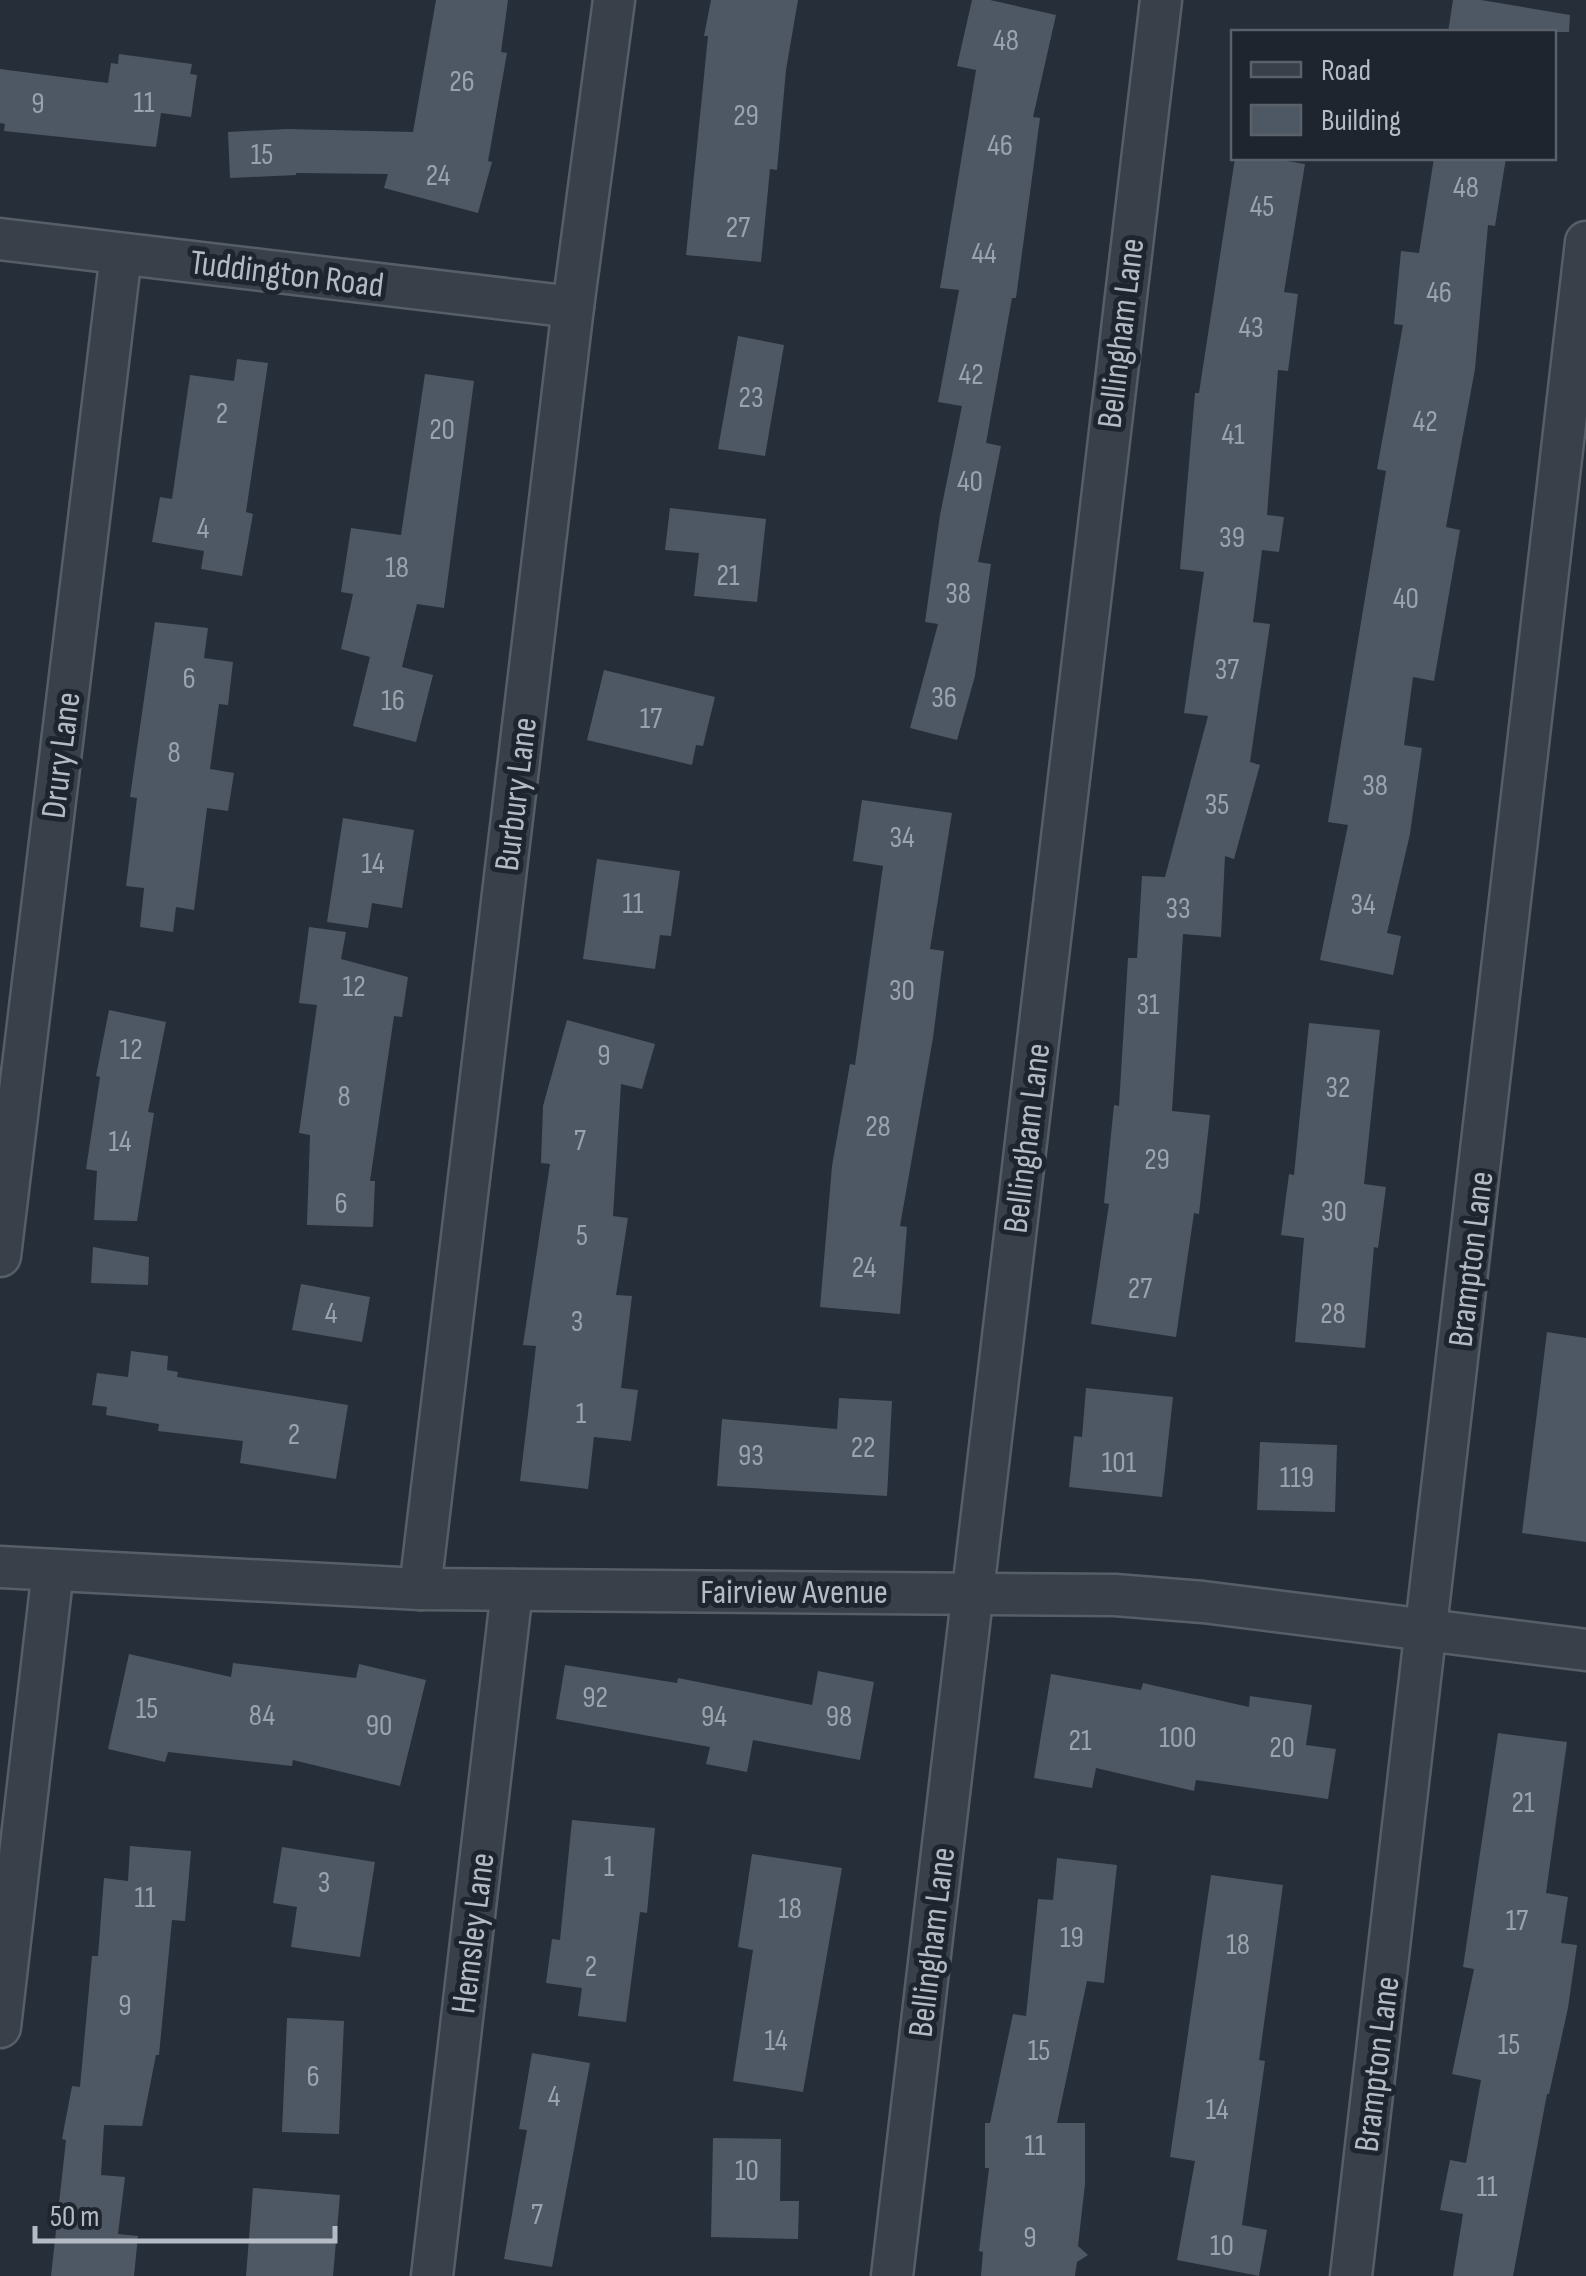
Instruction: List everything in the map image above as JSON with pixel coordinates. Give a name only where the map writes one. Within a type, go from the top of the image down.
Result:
[{"type":"street","name":"Burbury Lane","points":[[420,1589],[614,0]]},
{"type":"street","name":"Bellingham Lane","points":[[892,2276],[1161,0]]},
{"type":"street","name":"Tuddington Road","points":[[0,239],[574,307]]},
{"type":"street","name":"Brampton Lane","points":[[1351,2276],[1586,242]]},
{"type":"street","name":"Drury Lane","points":[[0,1256],[121,254]]},
{"type":"street","name":"Fairview Avenue","points":[[0,1566],[420,1589],[1115,1595],[1203,1602],[1586,1650]]},
{"type":"street","points":[[0,2027],[53,1570]]},
{"type":"street","name":"Hemsley Lane","points":[[432,2276],[512,1590]]},
{"type":"building","points":[[436,0],[508,0],[501,52],[507,53],[488,161],[492,162],[478,213],[384,188],[388,174],[296,173],[230,178],[228,132],[413,132]]},
{"type":"building","points":[[711,0],[798,0],[786,70],[777,170],[770,169],[761,262],[686,255],[708,36],[704,36]]},
{"type":"building","points":[[972,0],[990,0],[1056,15],[1033,117],[1040,118],[1016,298],[1012,298],[986,443],[1001,446],[978,562],[991,564],[975,676],[957,740],[910,728],[938,624],[925,622],[940,515],[962,406],[938,402],[959,290],[940,288],[976,70],[957,66]]},
{"type":"building","points":[[1453,0],[1481,0],[1570,15],[1569,32],[1448,30]]},
{"type":"building","points":[[119,54],[192,64],[190,74],[197,75],[191,117],[161,113],[156,147],[4,131],[5,124],[0,123],[0,69],[108,83],[111,63],[118,64]]},
{"type":"building","points":[[1235,160],[1305,164],[1284,292],[1298,294],[1288,371],[1278,370],[1267,515],[1284,517],[1279,552],[1262,550],[1253,622],[1270,624],[1250,762],[1260,765],[1234,859],[1225,856],[1221,937],[1183,934],[1172,1111],[1210,1115],[1199,1214],[1194,1213],[1176,1337],[1091,1324],[1109,1204],[1104,1203],[1114,1105],[1119,1106],[1128,958],[1137,958],[1142,876],[1165,877],[1208,716],[1184,713],[1204,572],[1180,569],[1195,393],[1199,393]]},
{"type":"building","points":[[1434,160],[1506,160],[1495,226],[1488,225],[1475,369],[1446,527],[1460,530],[1434,681],[1413,677],[1404,745],[1422,748],[1410,834],[1387,933],[1401,936],[1393,975],[1320,960],[1348,825],[1328,822],[1386,471],[1377,469],[1403,325],[1394,324],[1401,251],[1419,253]]},
{"type":"building","points":[[738,336],[784,345],[765,456],[718,449]]},
{"type":"building","points":[[237,359],[268,363],[246,512],[253,514],[242,576],[201,569],[204,551],[152,542],[160,497],[172,499],[190,375],[234,381]]},
{"type":"building","points":[[425,374],[474,381],[444,608],[417,604],[402,667],[433,675],[416,742],[353,726],[370,657],[341,649],[353,594],[341,592],[351,528],[401,535]]},
{"type":"building","points":[[670,508],[766,519],[757,602],[694,596],[699,553],[665,550]]},
{"type":"building","points":[[155,622],[208,628],[204,658],[233,662],[228,705],[219,704],[210,769],[234,773],[228,811],[207,808],[194,910],[176,907],[173,932],[140,927],[144,888],[126,886],[137,798],[130,797]]},
{"type":"building","points":[[604,670],[715,697],[703,746],[696,745],[692,765],[587,740]]},
{"type":"building","points":[[862,800],[952,813],[930,949],[944,951],[900,1226],[907,1227],[900,1314],[820,1307],[832,1166],[850,1064],[855,1065],[883,866],[853,861]]},
{"type":"building","points":[[343,818],[414,830],[402,908],[372,903],[368,928],[327,922]]},
{"type":"building","points":[[597,859],[680,871],[671,936],[660,935],[655,969],[583,959]]},
{"type":"building","points":[[309,927],[346,932],[341,959],[408,977],[402,1017],[394,1016],[370,1181],[375,1181],[373,1227],[307,1225],[310,1135],[299,1133],[317,1005],[299,1003]]},
{"type":"building","points":[[109,1010],[166,1022],[148,1112],[154,1113],[137,1221],[94,1220],[97,1171],[86,1169],[100,1077],[96,1076]]},
{"type":"building","points":[[567,1020],[655,1044],[642,1089],[621,1084],[613,1216],[628,1218],[616,1295],[632,1296],[621,1388],[638,1390],[631,1441],[594,1437],[588,1489],[520,1481],[536,1346],[523,1345],[550,1164],[541,1163],[543,1106]]},
{"type":"building","points":[[1309,1023],[1380,1030],[1364,1184],[1386,1187],[1378,1248],[1374,1247],[1365,1348],[1295,1342],[1304,1238],[1281,1235],[1289,1174],[1294,1175]]},
{"type":"building","points":[[93,1247],[149,1257],[148,1285],[91,1283]]},
{"type":"building","points":[[301,1284],[370,1297],[362,1342],[292,1330]]},
{"type":"building","points":[[1547,1332],[1586,1338],[1586,1542],[1522,1533]]},
{"type":"building","points":[[131,1351],[168,1356],[167,1370],[178,1372],[177,1377],[348,1405],[336,1479],[240,1463],[243,1441],[158,1431],[159,1424],[106,1415],[107,1407],[92,1405],[97,1373],[128,1377]]},
{"type":"building","points":[[1086,1388],[1173,1397],[1162,1497],[1069,1487],[1074,1436],[1082,1437]]},
{"type":"building","points":[[839,1398],[892,1401],[887,1496],[717,1486],[722,1419],[837,1429]]},
{"type":"building","points":[[1260,1442],[1337,1445],[1335,1512],[1257,1510]]},
{"type":"building","points":[[129,1654],[231,1677],[233,1663],[356,1678],[359,1664],[426,1680],[400,1786],[293,1760],[292,1766],[168,1752],[165,1762],[108,1749]]},
{"type":"building","points":[[565,1665],[677,1683],[678,1678],[812,1705],[818,1671],[874,1682],[860,1760],[753,1740],[747,1772],[706,1764],[710,1747],[556,1719]]},
{"type":"building","points":[[1051,1674],[1141,1690],[1143,1683],[1249,1707],[1250,1696],[1312,1705],[1306,1745],[1336,1749],[1328,1799],[1196,1780],[1194,1791],[1096,1768],[1092,1788],[1034,1778]]},
{"type":"building","points":[[1498,1733],[1567,1742],[1546,1893],[1568,1897],[1561,1943],[1577,1945],[1568,2008],[1547,2094],[1513,2276],[1453,2276],[1463,2214],[1440,2210],[1450,2160],[1466,2163],[1481,2080],[1452,2074],[1474,1969],[1463,1967]]},
{"type":"building","points":[[572,1820],[655,1828],[647,1913],[640,1912],[626,2022],[578,2016],[582,1988],[546,1983],[552,1939],[560,1940]]},
{"type":"building","points":[[130,1846],[191,1851],[185,1921],[172,1920],[159,2055],[142,2126],[104,2125],[101,2175],[125,2177],[118,2234],[138,2236],[134,2276],[51,2276],[66,2140],[62,2139],[72,2086],[80,2087],[92,1956],[98,1956],[104,1878],[128,1881]]},
{"type":"building","points":[[282,1847],[375,1862],[360,1957],[291,1947],[297,1907],[273,1903]]},
{"type":"building","points":[[752,1854],[842,1868],[803,2092],[733,2081],[753,1950],[738,1947]]},
{"type":"building","points":[[1057,1858],[1117,1865],[1104,1983],[1087,1981],[1057,2123],[1085,2123],[1085,2184],[1078,2246],[1088,2255],[1077,2262],[1075,2276],[981,2276],[983,2252],[979,2251],[989,2168],[985,2168],[985,2123],[990,2123],[1013,2014],[1026,2016],[1038,1899],[1053,1900]]},
{"type":"building","points":[[1211,1875],[1283,1885],[1259,2060],[1265,2061],[1242,2225],[1267,2230],[1259,2276],[1177,2260],[1195,2161],[1170,2157]]},
{"type":"building","points":[[287,2018],[344,2021],[339,2134],[282,2132]]},
{"type":"building","points":[[532,2053],[590,2063],[552,2267],[504,2259],[527,2130],[519,2129]]},
{"type":"building","points":[[713,2138],[781,2139],[780,2201],[799,2201],[798,2239],[711,2237]]},
{"type":"building","points":[[253,2188],[340,2195],[333,2276],[246,2276]]}]
